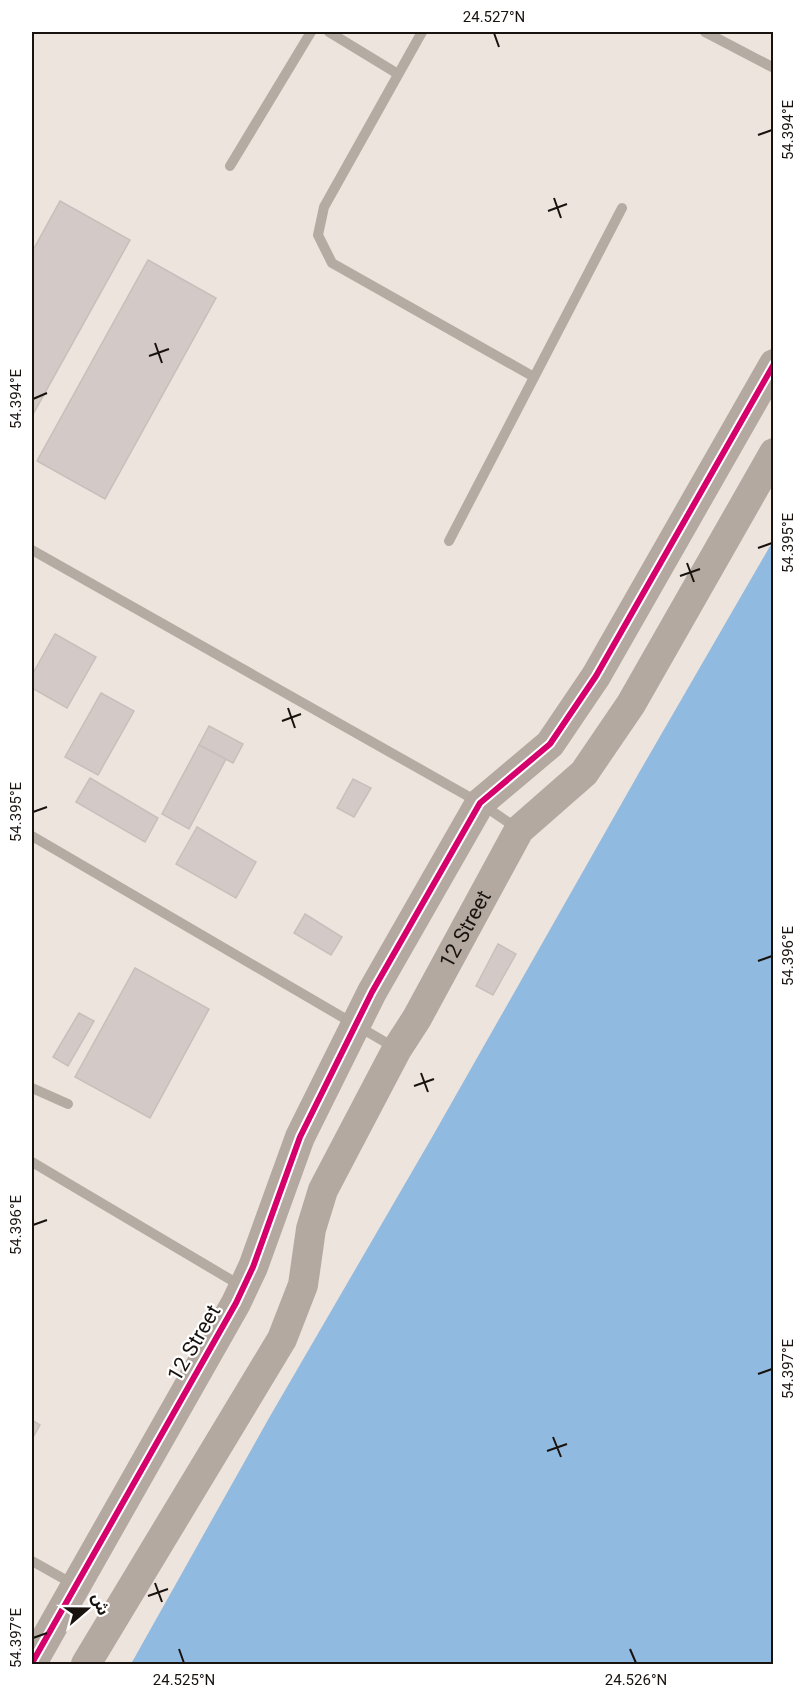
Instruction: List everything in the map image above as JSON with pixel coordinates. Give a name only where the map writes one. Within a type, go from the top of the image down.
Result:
[{"type":"street","points":[[480,803],[550,744],[575,709],[602,666],[774,364]]},
{"type":"street","points":[[519,830],[584,773],[606,741],[631,704],[774,453]]},
{"type":"street","name":"12 Street","points":[[32,1663],[243,1287],[253,1267],[292,1156],[356,1025],[480,803]]},
{"type":"street","name":"12 Street","points":[[90,1658],[282,1340],[303,1285],[311,1229],[323,1190],[397,1049],[417,1018],[519,830]]},
{"type":"street","points":[[408,930],[451,955]]},
{"type":"street","points":[[52,1628],[90,1658]]},
{"type":"lane","points":[[230,166],[311,32]]},
{"type":"lane","points":[[329,32],[398,74]]},
{"type":"lane","points":[[422,32],[324,207],[318,235],[332,263],[534,376]]},
{"type":"lane","points":[[705,32],[774,68]]},
{"type":"lane","points":[[449,541],[621,208]]},
{"type":"lane","points":[[32,550],[480,803],[519,830]]},
{"type":"lane","points":[[32,836],[397,1049]]},
{"type":"lane","points":[[32,1088],[68,1104]]},
{"type":"lane","points":[[32,1162],[243,1287]]},
{"type":"lane","points":[[32,1561],[76,1585]]},
{"type":"water","points":[[773,541],[773,1664],[131,1664],[269,1418]]},
{"type":"building","points":[[60,201],[130,240],[32,416],[32,252]]},
{"type":"building","points":[[148,260],[216,298],[105,499],[37,461]]},
{"type":"building","points":[[55,634],[96,657],[67,708],[32,688],[32,675]]},
{"type":"building","points":[[101,693],[134,711],[98,775],[65,757]]},
{"type":"building","points":[[209,726],[243,744],[233,763],[199,745]]},
{"type":"building","points":[[199,745],[226,759],[189,829],[162,814]]},
{"type":"building","points":[[90,778],[158,818],[145,842],[76,802]]},
{"type":"building","points":[[353,779],[371,788],[354,817],[337,808]]},
{"type":"building","points":[[197,827],[256,862],[236,898],[176,864]]},
{"type":"building","points":[[305,914],[342,937],[331,955],[294,933]]},
{"type":"building","points":[[498,944],[516,954],[493,995],[476,986]]},
{"type":"building","points":[[135,968],[209,1009],[150,1118],[75,1077]]},
{"type":"building","points":[[79,1013],[94,1021],[68,1066],[53,1057]]},
{"type":"building","points":[[32,1420],[40,1425],[32,1439]]},
{"type":"cycle path","points":[[32,1663],[236,1303],[253,1267],[300,1137],[372,992],[480,803],[550,744],[596,676],[774,364]]}]
